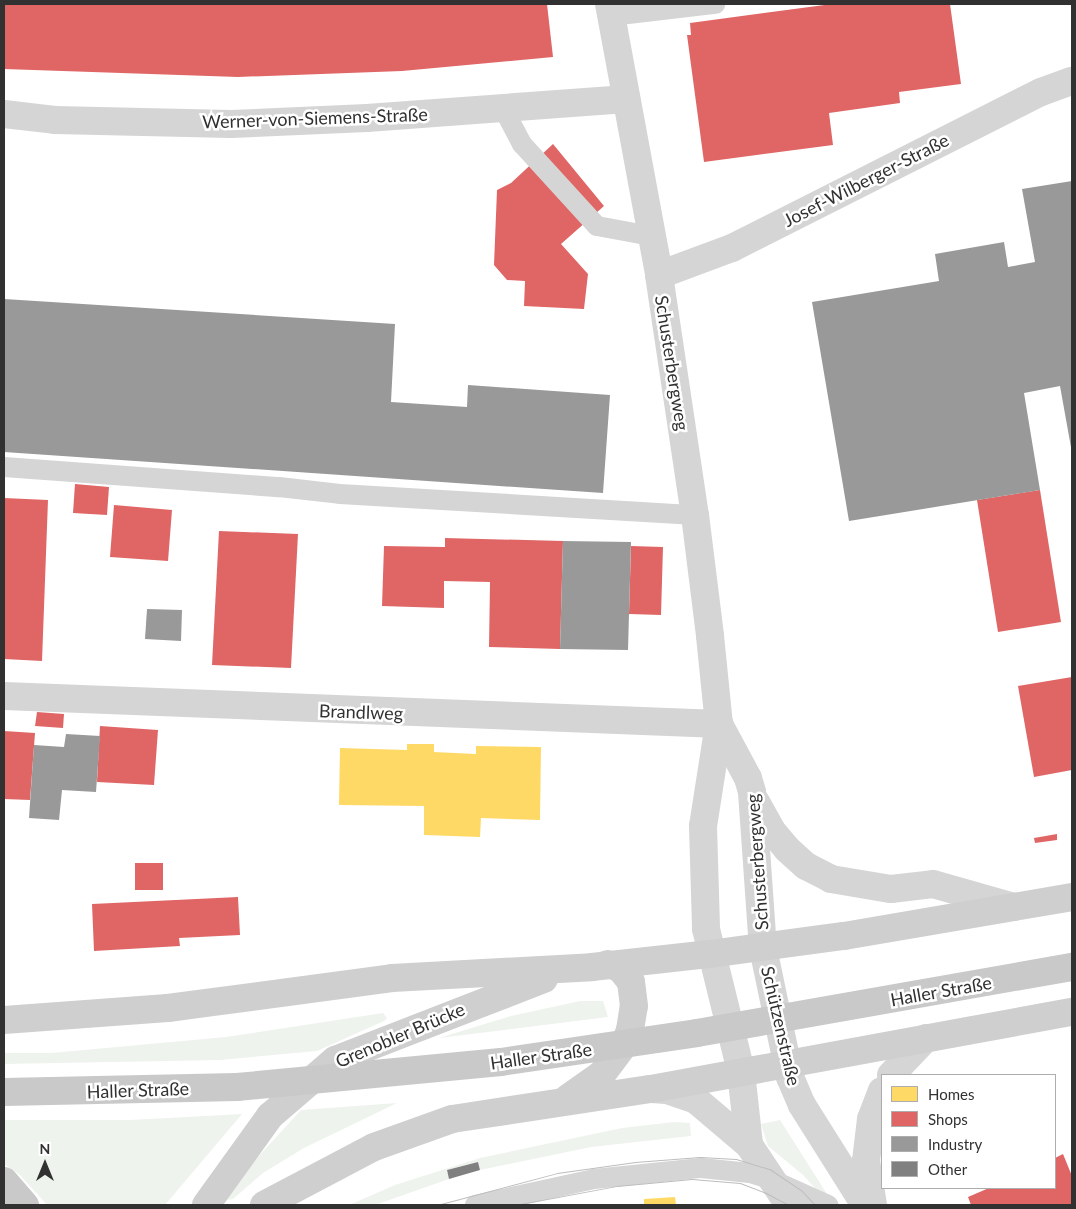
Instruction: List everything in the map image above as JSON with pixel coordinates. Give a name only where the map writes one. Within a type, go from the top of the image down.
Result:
[{"type":"main road","points":[[4,1020],[168,1008],[392,978],[600,966],[763,948],[1072,896]]},
{"type":"main road","points":[[565,1100],[602,1074],[625,1043],[630,1030],[634,1006],[631,982],[620,968],[600,966]]},
{"type":"main road","name":"Grenobler Brücke","points":[[206,1205],[270,1116],[334,1060],[522,985],[600,966]]},
{"type":"main road","name":"Haller Straße","points":[[4,1092],[237,1087],[501,1062],[696,1033],[1072,966]]},
{"type":"main road","points":[[264,1205],[343,1162],[407,1133],[452,1118],[535,1104],[651,1089],[1072,1012]]},
{"type":"main road","points":[[4,1181],[25,1205]]},
{"type":"street","name":"Schusterbergweg","points":[[610,10],[659,275],[695,515],[719,724],[702,826],[704,912],[710,954]]},
{"type":"street","name":"Josef-Wilberger-Straße","points":[[659,275],[732,248],[1041,92],[1072,81]]},
{"type":"street","name":"Werner-von-Siemens-Straße","points":[[4,114],[55,120],[231,124],[503,108],[626,98]]},
{"type":"street","name":"Brandlweg","points":[[4,696],[314,710],[719,724]]},
{"type":"street","name":"Schusterbergweg","points":[[719,724],[748,778],[752,792],[763,948]]},
{"type":"street","points":[[752,792],[766,822],[787,849],[806,866],[831,878],[891,889],[933,884],[1014,907]]},
{"type":"street","name":"Schützenstraße","points":[[763,948],[786,1064],[802,1105],[865,1205]]},
{"type":"street","points":[[710,954],[741,1072],[749,1145]]},
{"type":"street","points":[[892,1074],[926,1038]]},
{"type":"street","points":[[651,1089],[667,1090],[696,1100],[749,1145],[789,1205]]},
{"type":"street","points":[[873,1205],[866,1161],[871,1118],[881,1093]]},
{"type":"lane","points":[[610,10],[715,4]]},
{"type":"lane","points":[[503,108],[522,144],[597,226],[651,236]]},
{"type":"lane","points":[[4,467],[278,487],[340,494],[695,515]]},
{"type":"lane","points":[[475,1205],[594,1179],[673,1169],[728,1170],[770,1179],[828,1205]]},
{"type":"shaded area","points":[[580,1001],[603,1001],[608,1017],[439,1038],[511,1016]]},
{"type":"shaded area","points":[[383,1013],[387,1018],[384,1021],[317,1051],[220,1060],[4,1064],[4,1053],[51,1053],[226,1037]]},
{"type":"shaded area","points":[[397,1103],[304,1148],[263,1173],[233,1199],[226,1200],[225,1193],[301,1110]]},
{"type":"shaded area","points":[[242,1114],[165,1205],[47,1205],[20,1175],[4,1164],[4,1120],[130,1120]]},
{"type":"shaded area","points":[[780,1120],[827,1194],[822,1196],[803,1175],[768,1146],[761,1124]]},
{"type":"shaded area","points":[[674,1122],[690,1123],[691,1136],[591,1147],[480,1170],[478,1162],[447,1170],[449,1179],[375,1205],[349,1205],[395,1185],[480,1158],[622,1128]]},
{"type":"building: Homes","points":[[407,744],[434,744],[434,752],[476,754],[476,746],[541,747],[540,820],[481,818],[480,837],[424,835],[424,806],[339,805],[340,748],[407,750]]},
{"type":"building: Homes","points":[[675,1197],[676,1205],[644,1205],[644,1199]]},
{"type":"building: Shops","points":[[4,4],[547,4],[553,57],[402,71],[238,77],[4,69]]},
{"type":"building: Shops","points":[[832,4],[950,4],[961,84],[899,92],[900,103],[829,113],[833,145],[704,162],[687,35],[691,35],[690,23]]},
{"type":"building: Shops","points":[[553,144],[604,206],[561,244],[588,274],[584,309],[524,306],[525,281],[507,280],[494,265],[497,190],[511,183]]},
{"type":"building: Shops","points":[[75,484],[109,487],[107,515],[73,513]]},
{"type":"building: Shops","points":[[1040,490],[1061,622],[998,632],[977,500]]},
{"type":"building: Shops","points":[[4,498],[48,500],[42,661],[4,659]]},
{"type":"building: Shops","points":[[114,505],[172,510],[168,561],[110,557]]},
{"type":"building: Shops","points":[[219,531],[298,534],[291,668],[212,665]]},
{"type":"building: Shops","points":[[445,538],[563,541],[560,649],[489,647],[490,582],[444,581],[444,608],[382,606],[384,546],[445,547]]},
{"type":"building: Shops","points":[[631,546],[663,547],[661,615],[629,614]]},
{"type":"building: Shops","points":[[1072,677],[1072,770],[1034,777],[1018,686]]},
{"type":"building: Shops","points":[[37,712],[64,714],[63,728],[35,726]]},
{"type":"building: Shops","points":[[100,726],[158,730],[154,785],[97,782]]},
{"type":"building: Shops","points":[[4,731],[35,733],[30,800],[4,799]]},
{"type":"building: Shops","points":[[1057,834],[1057,840],[1035,843],[1034,838]]},
{"type":"building: Shops","points":[[135,863],[163,863],[163,890],[135,890]]},
{"type":"building: Shops","points":[[238,897],[240,935],[179,938],[180,946],[94,951],[92,904]]},
{"type":"building: Shops","points":[[1063,1154],[1072,1176],[1072,1205],[971,1205],[968,1197],[987,1189],[1056,1189],[1056,1158]]},
{"type":"building: Industry","points":[[1072,181],[1072,453],[1060,386],[1024,393],[1040,490],[849,521],[812,302],[939,281],[935,254],[1004,242],[1008,267],[1035,262],[1022,189]]},
{"type":"building: Industry","points":[[4,299],[395,324],[391,402],[467,407],[468,385],[610,395],[603,493],[4,452]]},
{"type":"building: Industry","points":[[563,541],[631,542],[628,650],[560,649]]},
{"type":"building: Industry","points":[[147,609],[182,610],[181,641],[145,639]]},
{"type":"building: Industry","points":[[66,734],[100,736],[96,792],[62,790],[59,820],[29,818],[34,745],[64,747]]},
{"type":"building: Other","points":[[478,1162],[480,1170],[449,1179],[447,1170]]},
{"type":"tram line","points":[[437,1205],[557,1173],[635,1162],[700,1157],[736,1159],[771,1170],[801,1190],[815,1205]]},
{"type":"tram line","points":[[515,1205],[617,1186],[692,1179],[740,1183],[764,1192],[788,1205]]}]
